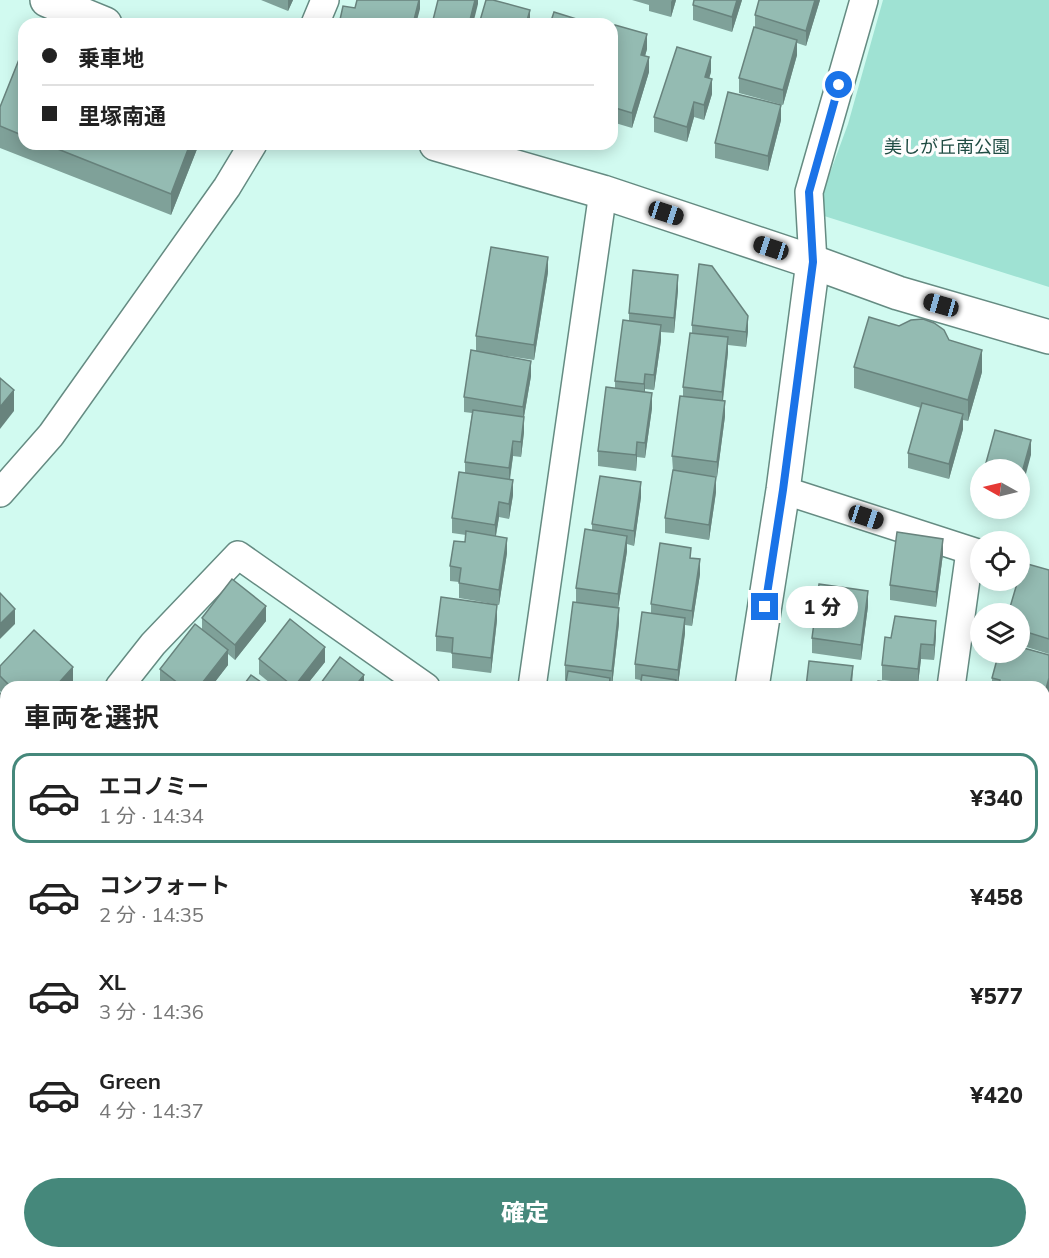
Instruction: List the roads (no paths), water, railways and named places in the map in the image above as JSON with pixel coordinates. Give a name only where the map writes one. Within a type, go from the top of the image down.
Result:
[{"type":"street","points":[[47,0],[90,18]]},
{"type":"street","points":[[318,18],[325,0]]},
{"type":"street","points":[[753,681],[783,490],[813,262],[809,192],[864,0]]},
{"type":"street","points":[[0,493],[51,435],[226,187],[249,150]]},
{"type":"street","points":[[457,150],[603,192],[898,293],[1049,338]]},
{"type":"street","points":[[533,681],[603,192]]},
{"type":"street","points":[[783,490],[970,551]]},
{"type":"street","points":[[124,681],[153,644],[238,555],[417,681]]},
{"type":"street","points":[[952,681],[970,585]]},
{"type":"park label","name":"美しが丘南公園","points":[[947,146]]}]
